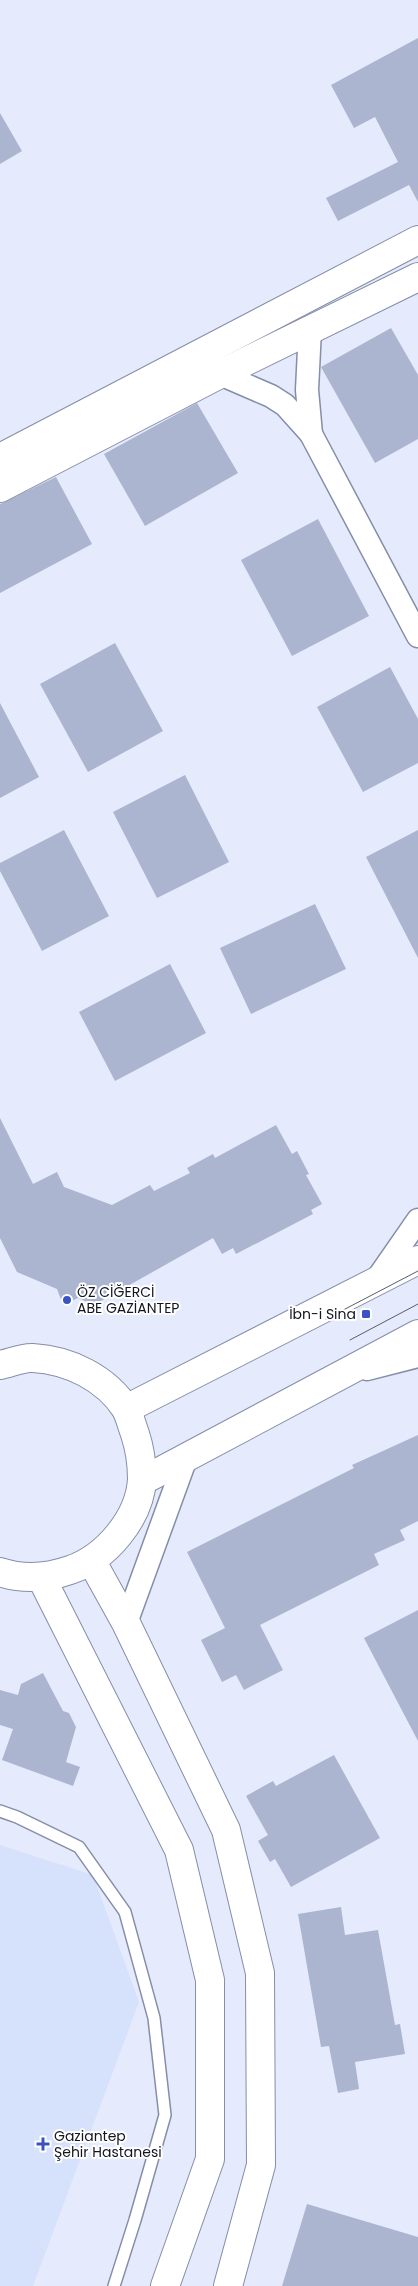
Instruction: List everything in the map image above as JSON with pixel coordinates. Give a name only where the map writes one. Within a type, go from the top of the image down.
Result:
[{"type":"street","points":[[0,458],[418,240]]},
{"type":"street","points":[[0,488],[220,374],[418,277]]},
{"type":"street","points":[[310,329],[307,390],[311,434]]},
{"type":"street","points":[[220,374],[270,396],[285,405],[311,434],[418,636]]},
{"type":"street","points":[[375,1282],[418,1220]]},
{"type":"street","points":[[126,1409],[418,1260]]},
{"type":"street","points":[[142,1481],[418,1334]]},
{"type":"street","points":[[334,1378],[418,1356]]},
{"type":"street","points":[[0,1365],[32,1357],[68,1363],[101,1381],[126,1409],[140,1452],[142,1481],[132,1515],[112,1544],[91,1560],[83,1565],[50,1577],[14,1577],[0,1572]]},
{"type":"street","points":[[126,1623],[186,1458]]},
{"type":"street","points":[[91,1560],[126,1623],[226,1830],[260,1973],[260,2165],[228,2286]]},
{"type":"street","points":[[41,1577],[178,1850],[210,1980],[210,2159],[164,2286]]},
{"type":"lane","points":[[0,1811],[17,1816],[79,1847],[125,1912],[154,2018],[165,2115],[114,2286]]},
{"type":"shaded area","name":"Gaziantep Şehir Hastanesi","points":[[0,1845],[93,1875],[139,2002],[33,2286],[0,2286]]},
{"type":"building","points":[[418,38],[418,202],[409,185],[338,221],[326,198],[398,162],[375,117],[354,128],[331,85]]},
{"type":"building","points":[[0,113],[22,151],[0,164]]},
{"type":"building","points":[[391,328],[418,375],[418,439],[375,463],[321,367]]},
{"type":"building","points":[[197,403],[238,473],[145,526],[104,454]]},
{"type":"building","points":[[56,477],[92,544],[0,593],[0,504]]},
{"type":"building","points":[[318,519],[369,616],[292,656],[241,560]]},
{"type":"building","points":[[115,643],[163,731],[88,772],[40,684]]},
{"type":"building","points":[[390,667],[418,719],[418,763],[363,792],[317,707]]},
{"type":"building","points":[[0,703],[39,777],[0,798]]},
{"type":"building","points":[[185,775],[229,862],[157,898],[113,812]]},
{"type":"building","points":[[64,830],[109,916],[42,951],[0,871],[0,863]]},
{"type":"building","points":[[418,830],[418,958],[366,857]]},
{"type":"building","points":[[315,904],[346,969],[251,1014],[220,948]]},
{"type":"building","points":[[170,964],[206,1033],[115,1081],[79,1012]]},
{"type":"building","points":[[0,1118],[33,1184],[57,1172],[64,1187],[112,1205],[150,1185],[154,1191],[190,1173],[187,1168],[213,1154],[215,1158],[276,1125],[292,1154],[297,1151],[309,1174],[306,1175],[322,1204],[311,1210],[313,1214],[236,1254],[233,1248],[222,1254],[213,1238],[94,1305],[78,1298],[63,1305],[57,1289],[17,1272],[0,1238]]},
{"type":"building","points":[[418,1435],[418,1521],[400,1530],[405,1540],[374,1554],[379,1565],[260,1625],[283,1670],[244,1690],[236,1675],[222,1682],[201,1640],[225,1628],[187,1552],[354,1468],[352,1465]]},
{"type":"building","points":[[418,1610],[418,1741],[364,1638]]},
{"type":"building","points":[[43,1673],[63,1711],[69,1713],[76,1727],[66,1762],[80,1767],[73,1786],[2,1760],[13,1729],[0,1725],[0,1690],[18,1695],[21,1684]]},
{"type":"building","points":[[334,1755],[380,1838],[291,1887],[275,1859],[270,1862],[258,1841],[268,1835],[246,1796],[273,1781],[276,1786]]},
{"type":"building","points":[[341,1907],[345,1935],[378,1930],[395,2025],[400,2024],[405,2054],[355,2062],[359,2089],[338,2093],[329,2046],[321,2047],[298,1914]]},
{"type":"building","points":[[307,2204],[418,2237],[418,2286],[282,2286]]},
{"type":"tram line","points":[[326,1319],[418,1271]]},
{"type":"tram line","points":[[350,1340],[418,1304]]},
{"type":"place","name":"ÖZ CİĞERCİ ABE GAZİANTEP","points":[[67,1300]]},
{"type":"place","name":"İbn-i Sina","points":[[366,1314]]},
{"type":"place","name":"Gaziantep Şehir Hastanesi","points":[[43,2144]]}]
